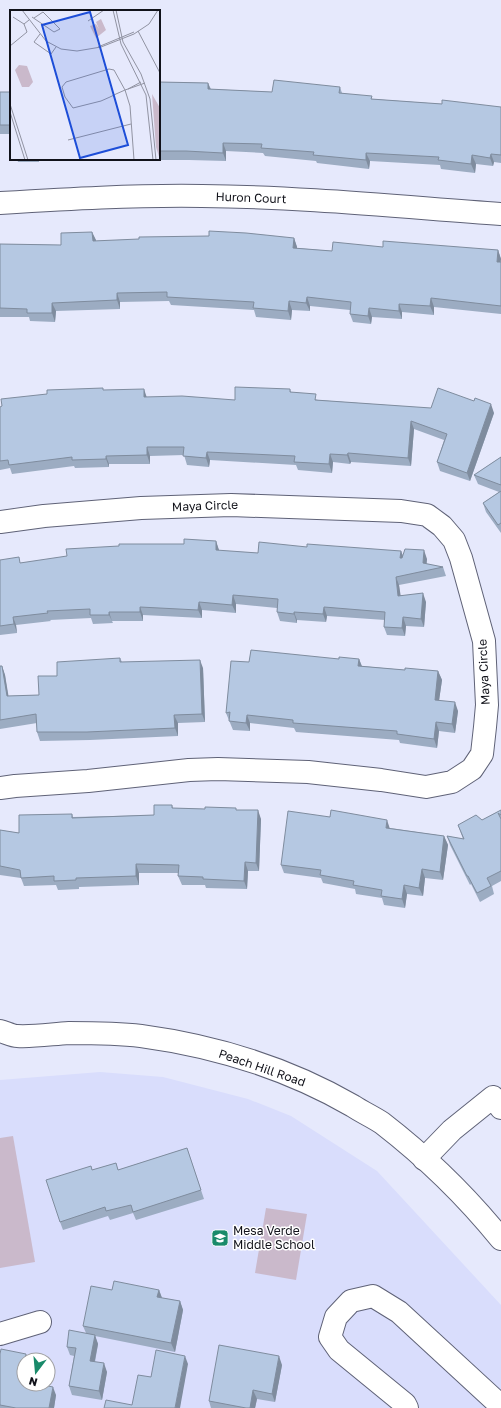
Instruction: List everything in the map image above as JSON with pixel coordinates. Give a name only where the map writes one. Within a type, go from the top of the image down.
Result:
[{"type":"street","name":"Huron Court","points":[[0,203],[137,196],[204,196],[273,198],[501,214]]},
{"type":"street","name":"Maya Circle","points":[[0,522],[44,516],[140,508],[231,505],[401,511],[427,515],[442,526],[454,540],[461,558],[484,641],[487,705],[482,754],[472,769],[452,782],[426,787],[381,780],[308,772],[218,769],[189,770],[88,781],[0,788]]},
{"type":"street","name":"Peach Hill Road","points":[[5,1037],[99,1033],[141,1036],[184,1043],[237,1057],[287,1074],[331,1093],[381,1122],[448,1180],[501,1239]]},
{"type":"street","points":[[424,1159],[452,1130],[498,1099]]},
{"type":"street","points":[[407,1408],[405,1404],[339,1350],[330,1337],[336,1317],[351,1301],[373,1296],[399,1312],[496,1406]]},
{"type":"street","points":[[0,1334],[40,1322]]},
{"type":"shaded area","name":"Mesa Verde Middle School","points":[[100,1072],[163,1077],[248,1099],[291,1116],[377,1171],[501,1305],[501,1408],[0,1408],[0,1080]]},
{"type":"shaded area","points":[[13,1136],[35,1262],[0,1268],[0,1138]]},
{"type":"shaded area","points":[[266,1208],[307,1214],[296,1280],[255,1273]]},
{"type":"building","points":[[274,80],[340,87],[339,93],[372,96],[371,99],[442,104],[442,100],[501,107],[501,155],[491,154],[490,158],[472,155],[471,164],[438,160],[439,157],[366,153],[366,160],[313,155],[314,152],[261,148],[262,144],[223,143],[223,153],[160,151],[160,82],[208,83],[208,89],[272,92]]},
{"type":"building","points":[[0,92],[10,92],[10,125],[0,125]]},
{"type":"building","points":[[209,231],[294,238],[293,248],[332,251],[333,242],[383,247],[383,241],[498,250],[497,262],[501,262],[501,306],[431,298],[430,306],[399,304],[399,311],[369,308],[368,316],[350,314],[351,302],[307,297],[306,303],[289,301],[288,311],[253,308],[254,302],[167,297],[167,292],[117,293],[117,300],[52,303],[52,313],[27,313],[27,309],[0,308],[0,244],[61,245],[61,233],[92,232],[93,241],[139,239],[139,237],[209,236]]},
{"type":"building","points":[[235,387],[290,389],[290,392],[316,394],[315,400],[431,408],[438,388],[474,401],[475,398],[491,404],[467,473],[437,462],[447,434],[411,421],[408,458],[348,453],[347,455],[330,454],[329,464],[294,462],[295,456],[207,452],[206,458],[183,456],[184,447],[147,447],[147,455],[106,456],[106,459],[72,460],[72,457],[9,465],[8,460],[0,461],[1,399],[47,394],[47,390],[103,388],[103,390],[144,389],[144,397],[182,396],[235,400]]},
{"type":"building","points":[[501,457],[501,485],[474,475]]},
{"type":"building","points":[[501,491],[501,523],[498,525],[483,503]]},
{"type":"building","points":[[184,539],[216,541],[216,550],[258,553],[259,542],[307,547],[307,544],[401,551],[400,558],[402,558],[405,549],[424,550],[423,563],[443,567],[396,577],[398,596],[423,593],[421,619],[403,617],[402,628],[384,627],[385,612],[324,607],[323,614],[294,612],[294,614],[277,612],[278,599],[233,595],[232,605],[199,602],[198,610],[140,607],[140,612],[109,612],[109,615],[90,615],[90,609],[47,611],[48,613],[13,617],[14,624],[0,626],[0,560],[19,557],[20,563],[67,556],[66,549],[119,546],[119,544],[184,544]]},
{"type":"building","points":[[251,650],[339,659],[339,657],[359,659],[358,666],[438,671],[435,700],[455,702],[452,724],[436,722],[434,739],[397,734],[397,731],[293,723],[293,720],[247,715],[246,723],[229,721],[230,712],[226,713],[231,661],[249,662]]},
{"type":"building","points":[[120,658],[120,662],[200,660],[202,714],[174,715],[175,728],[87,732],[37,732],[36,714],[0,720],[0,666],[2,666],[7,696],[39,695],[38,676],[57,676],[57,662]]},
{"type":"building","points":[[154,805],[172,805],[172,808],[205,809],[205,807],[236,808],[236,810],[258,810],[256,863],[245,862],[244,881],[178,876],[179,865],[136,864],[136,876],[76,878],[76,880],[54,881],[54,876],[21,878],[20,870],[0,866],[0,830],[19,833],[19,815],[72,814],[72,818],[154,815]]},
{"type":"building","points":[[331,810],[387,820],[386,828],[444,836],[440,872],[422,869],[419,888],[404,885],[402,899],[381,896],[382,890],[353,885],[354,881],[320,875],[321,870],[281,865],[288,811],[330,817]]},
{"type":"building","points":[[501,810],[501,815],[498,813],[501,819],[501,871],[487,878],[491,886],[477,893],[447,836],[464,839],[458,825],[476,815],[482,820]]},
{"type":"building","points":[[187,1148],[201,1190],[133,1212],[131,1205],[106,1211],[105,1207],[60,1222],[46,1180],[91,1166],[92,1170],[116,1163],[118,1170]]},
{"type":"building","points":[[114,1281],[159,1290],[157,1297],[180,1301],[171,1343],[83,1326],[91,1286],[112,1290]]},
{"type":"building","points":[[69,1330],[95,1335],[90,1361],[104,1363],[99,1391],[69,1386],[76,1348],[67,1347]]},
{"type":"building","points":[[219,1345],[279,1356],[272,1394],[253,1390],[250,1408],[209,1401]]},
{"type":"building","points":[[1,1349],[16,1352],[16,1392],[52,1392],[49,1408],[16,1408],[0,1405]]},
{"type":"building","points":[[156,1350],[185,1356],[175,1408],[104,1408],[106,1400],[132,1405],[138,1375],[151,1377]]},
{"type":"place","name":"Mesa Verde Middle School","points":[[220,1238]]}]
